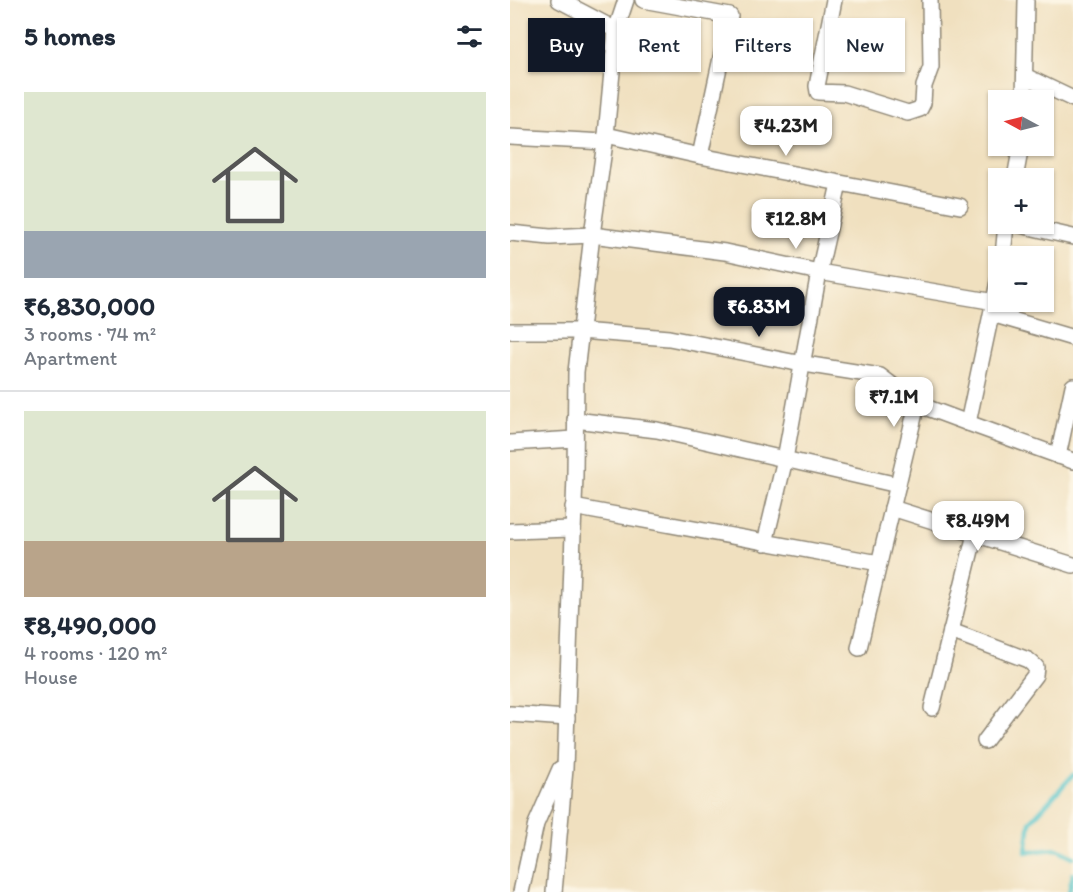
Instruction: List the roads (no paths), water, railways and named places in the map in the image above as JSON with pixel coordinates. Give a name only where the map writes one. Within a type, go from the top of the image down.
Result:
[{"type":"street","points":[[559,0],[616,30]]},
{"type":"street","points":[[554,892],[567,717],[576,372],[616,30],[626,0]]},
{"type":"street","points":[[643,0],[730,16],[699,156]]},
{"type":"street","points":[[834,0],[817,86],[818,92],[844,93],[908,114],[920,109],[923,103],[924,86],[931,67],[930,0]]},
{"type":"street","points":[[1024,90],[1026,0]]},
{"type":"street","points":[[1025,76],[1073,99]]},
{"type":"street","points":[[510,137],[605,138],[960,206]]},
{"type":"street","points":[[765,543],[785,459],[819,272],[839,184]]},
{"type":"street","points":[[510,233],[550,237],[592,235],[725,252],[988,307]]},
{"type":"street","points":[[1054,233],[1073,237]]},
{"type":"street","points":[[968,423],[992,312]]},
{"type":"street","points":[[1004,312],[1073,338]]},
{"type":"street","points":[[510,331],[580,331],[669,338],[880,376],[917,404],[1066,458],[1073,386]]},
{"type":"street","points":[[860,648],[917,404]]},
{"type":"street","points":[[575,420],[657,430],[898,485]]},
{"type":"street","points":[[510,442],[575,439]]},
{"type":"street","points":[[573,507],[879,563]]},
{"type":"street","points":[[892,508],[1073,565]]},
{"type":"street","points":[[510,531],[572,529]]},
{"type":"street","points":[[932,708],[975,534]]},
{"type":"street","points":[[951,631],[1028,660],[1036,667],[1035,675],[986,741]]},
{"type":"street","points":[[510,714],[567,717]]},
{"type":"street","points":[[521,892],[536,824],[565,759]]},
{"type":"waterway","points":[[1073,775],[1030,822],[1026,852],[1057,849],[1073,857]]},
{"type":"waterway","points":[[1069,892],[1073,874]]}]
